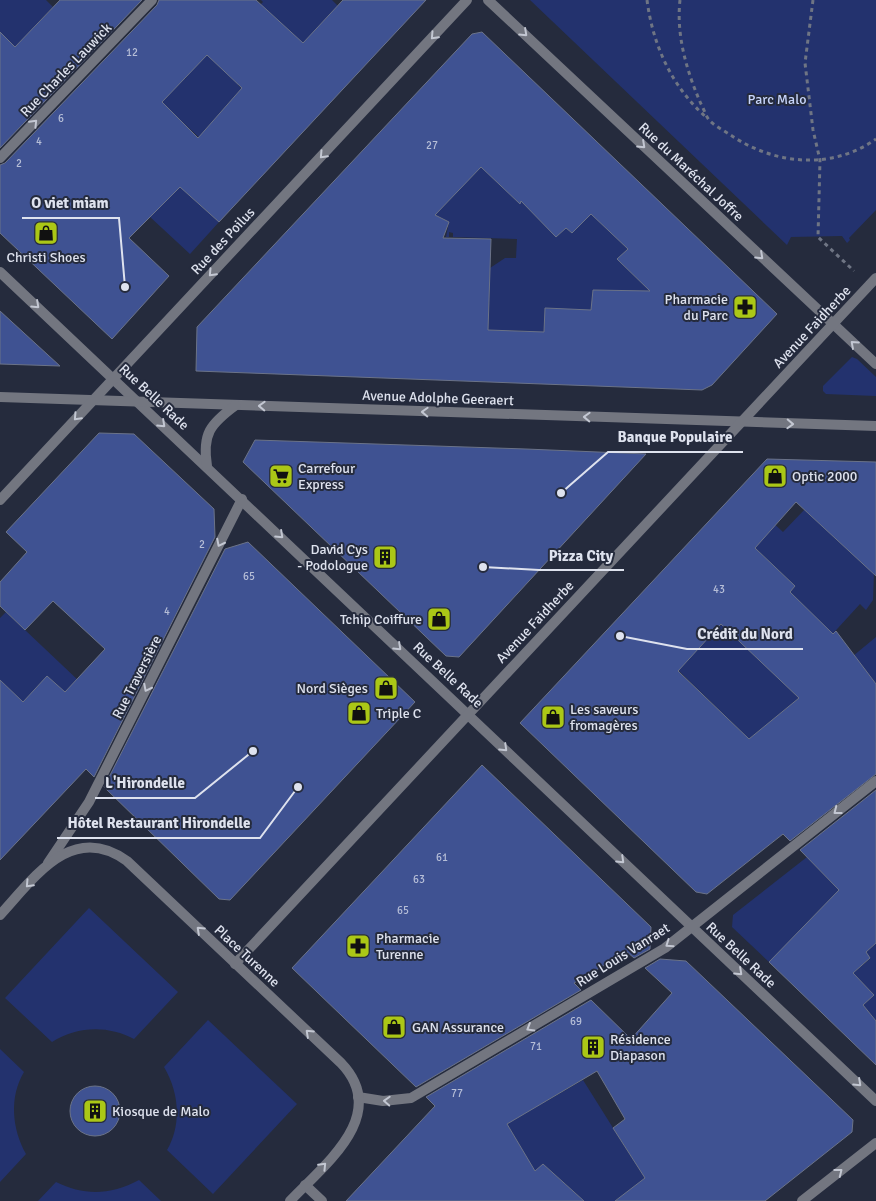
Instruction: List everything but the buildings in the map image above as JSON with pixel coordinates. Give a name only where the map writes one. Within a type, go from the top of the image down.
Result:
[{"type":"street","name":"Rue Charles Lauwick","points":[[0,158],[152,0]]},
{"type":"street","name":"Rue des Poilus","points":[[0,500],[467,0]]},
{"type":"street","name":"Rue du Maréchal Joffre","points":[[488,0],[876,364]]},
{"type":"street","name":"Rue Belle Rade","points":[[0,272],[876,1101]]},
{"type":"street","name":"Avenue Faidherbe","points":[[235,964],[873,282]]},
{"type":"street","name":"Avenue Adolphe Geeraert","points":[[0,397],[876,426]]},
{"type":"street","points":[[207,466],[205,446],[208,432],[217,421],[236,406]]},
{"type":"street","name":"Rue Traversière","points":[[48,863],[89,802],[242,499]]},
{"type":"street","name":"Rue Louis Vanraet","points":[[358,1097],[383,1101],[411,1098],[665,948],[876,781]]},
{"type":"street","name":"Place Turenne","points":[[0,915],[48,863],[69,851],[99,848],[118,855],[346,1069],[358,1097],[358,1112],[351,1135],[290,1201]]},
{"type":"street","points":[[802,1201],[876,1143]]},
{"type":"street","points":[[305,1185],[322,1201]]},
{"type":"path","points":[[647,0],[653,34],[665,64],[692,106],[709,120],[748,146],[786,158],[820,160],[846,155],[876,139]]},
{"type":"path","points":[[680,0],[680,32],[689,75],[709,120]]},
{"type":"path","points":[[813,0],[806,63],[813,130],[820,160],[818,237],[873,282]]},
{"type":"green space","points":[[0,0],[46,0],[53,7],[33,28],[29,60],[6,38],[0,43]]},
{"type":"green space","points":[[261,0],[332,0],[338,6],[303,44],[238,85],[261,106],[220,157],[161,102],[182,77],[185,79],[188,75],[184,70],[261,4],[263,2]]},
{"type":"green space","name":"Parc Malo","points":[[530,0],[876,0],[876,210],[849,238],[850,240],[847,243],[842,236],[791,237],[787,245]]},
{"type":"green space","points":[[481,166],[532,182],[556,237],[566,228],[572,233],[591,214],[590,208],[628,240],[623,244],[628,249],[618,260],[639,280],[655,264],[667,276],[634,310],[606,290],[593,290],[590,335],[559,309],[545,308],[544,341],[532,331],[488,330],[490,268],[505,258],[516,258],[517,239],[453,237],[453,233],[449,232],[449,237],[446,237],[449,222],[435,215]]},
{"type":"green space","points":[[189,174],[193,198],[219,222],[190,254],[149,216]]},
{"type":"green space","points":[[852,357],[857,359],[876,377],[876,396],[826,394],[823,391],[823,386]]},
{"type":"green space","points":[[738,490],[783,532],[805,509],[874,572],[873,600],[866,610],[860,604],[827,640],[841,653],[846,649],[853,656],[876,637],[876,684],[872,679],[860,689],[868,700],[845,719],[818,685],[838,668],[806,637],[820,622],[790,592],[795,586],[755,548],[764,537],[735,510],[719,526],[711,519]]},
{"type":"green space","points":[[6,612],[80,682],[53,738],[6,686],[0,692],[0,618]]},
{"type":"green space","points":[[722,624],[799,698],[749,739],[678,670]]},
{"type":"green space","points":[[807,857],[833,884],[876,892],[769,962],[732,927],[733,915]]},
{"type":"green space","points":[[89,908],[178,992],[134,1039],[114,1031],[93,1029],[72,1033],[52,1042],[5,998]]},
{"type":"green space","points":[[876,943],[876,1021],[863,1005],[874,995],[853,973],[870,959],[866,952]]},
{"type":"green space","points":[[208,1020],[297,1104],[213,1194],[167,1150],[175,1130],[177,1108],[173,1087],[164,1067]]},
{"type":"green space","points":[[0,1049],[24,1072],[16,1092],[14,1113],[15,1124],[26,1154],[0,1182]]},
{"type":"green space","points":[[479,1079],[537,1090],[545,1102],[583,1080],[630,1155],[655,1187],[623,1201],[620,1197],[615,1201],[570,1201],[577,1195],[543,1164],[536,1171],[533,1201]]},
{"type":"green space","points":[[139,1180],[161,1201],[38,1201],[56,1182],[77,1190],[98,1192],[118,1189]]},
{"type":"place","name":"Christi Shoes","points":[[46,233]]},
{"type":"place","name":"O viet miam","points":[[125,287]]},
{"type":"place","name":"Pharmacie du Parc","points":[[745,307]]},
{"type":"place","name":"Carrefour Express","points":[[281,476]]},
{"type":"place","name":"Optic 2000","points":[[775,476]]},
{"type":"place","name":"Banque Populaire","points":[[561,493]]},
{"type":"place","name":"David Cys - Podologue","points":[[385,557]]},
{"type":"place","name":"Pizza City","points":[[483,567]]},
{"type":"place","name":"Tchip Coiffure","points":[[439,619]]},
{"type":"place","name":"Crédit du Nord","points":[[620,636]]},
{"type":"place","name":"Nord Sièges","points":[[386,688]]},
{"type":"place","name":"Triple C","points":[[359,713]]},
{"type":"place","name":"Les saveurs fromagères","points":[[553,717]]},
{"type":"place","name":"L'Hirondelle","points":[[253,751]]},
{"type":"place","name":"Hôtel Restaurant Hirondelle","points":[[298,787]]},
{"type":"place","name":"Pharmacie Turenne","points":[[358,946]]},
{"type":"place","name":"GAN Assurance","points":[[394,1027]]},
{"type":"place","name":"Résidence Diapason","points":[[593,1047]]},
{"type":"place","name":"Kiosque de Malo","points":[[95,1111]]}]
